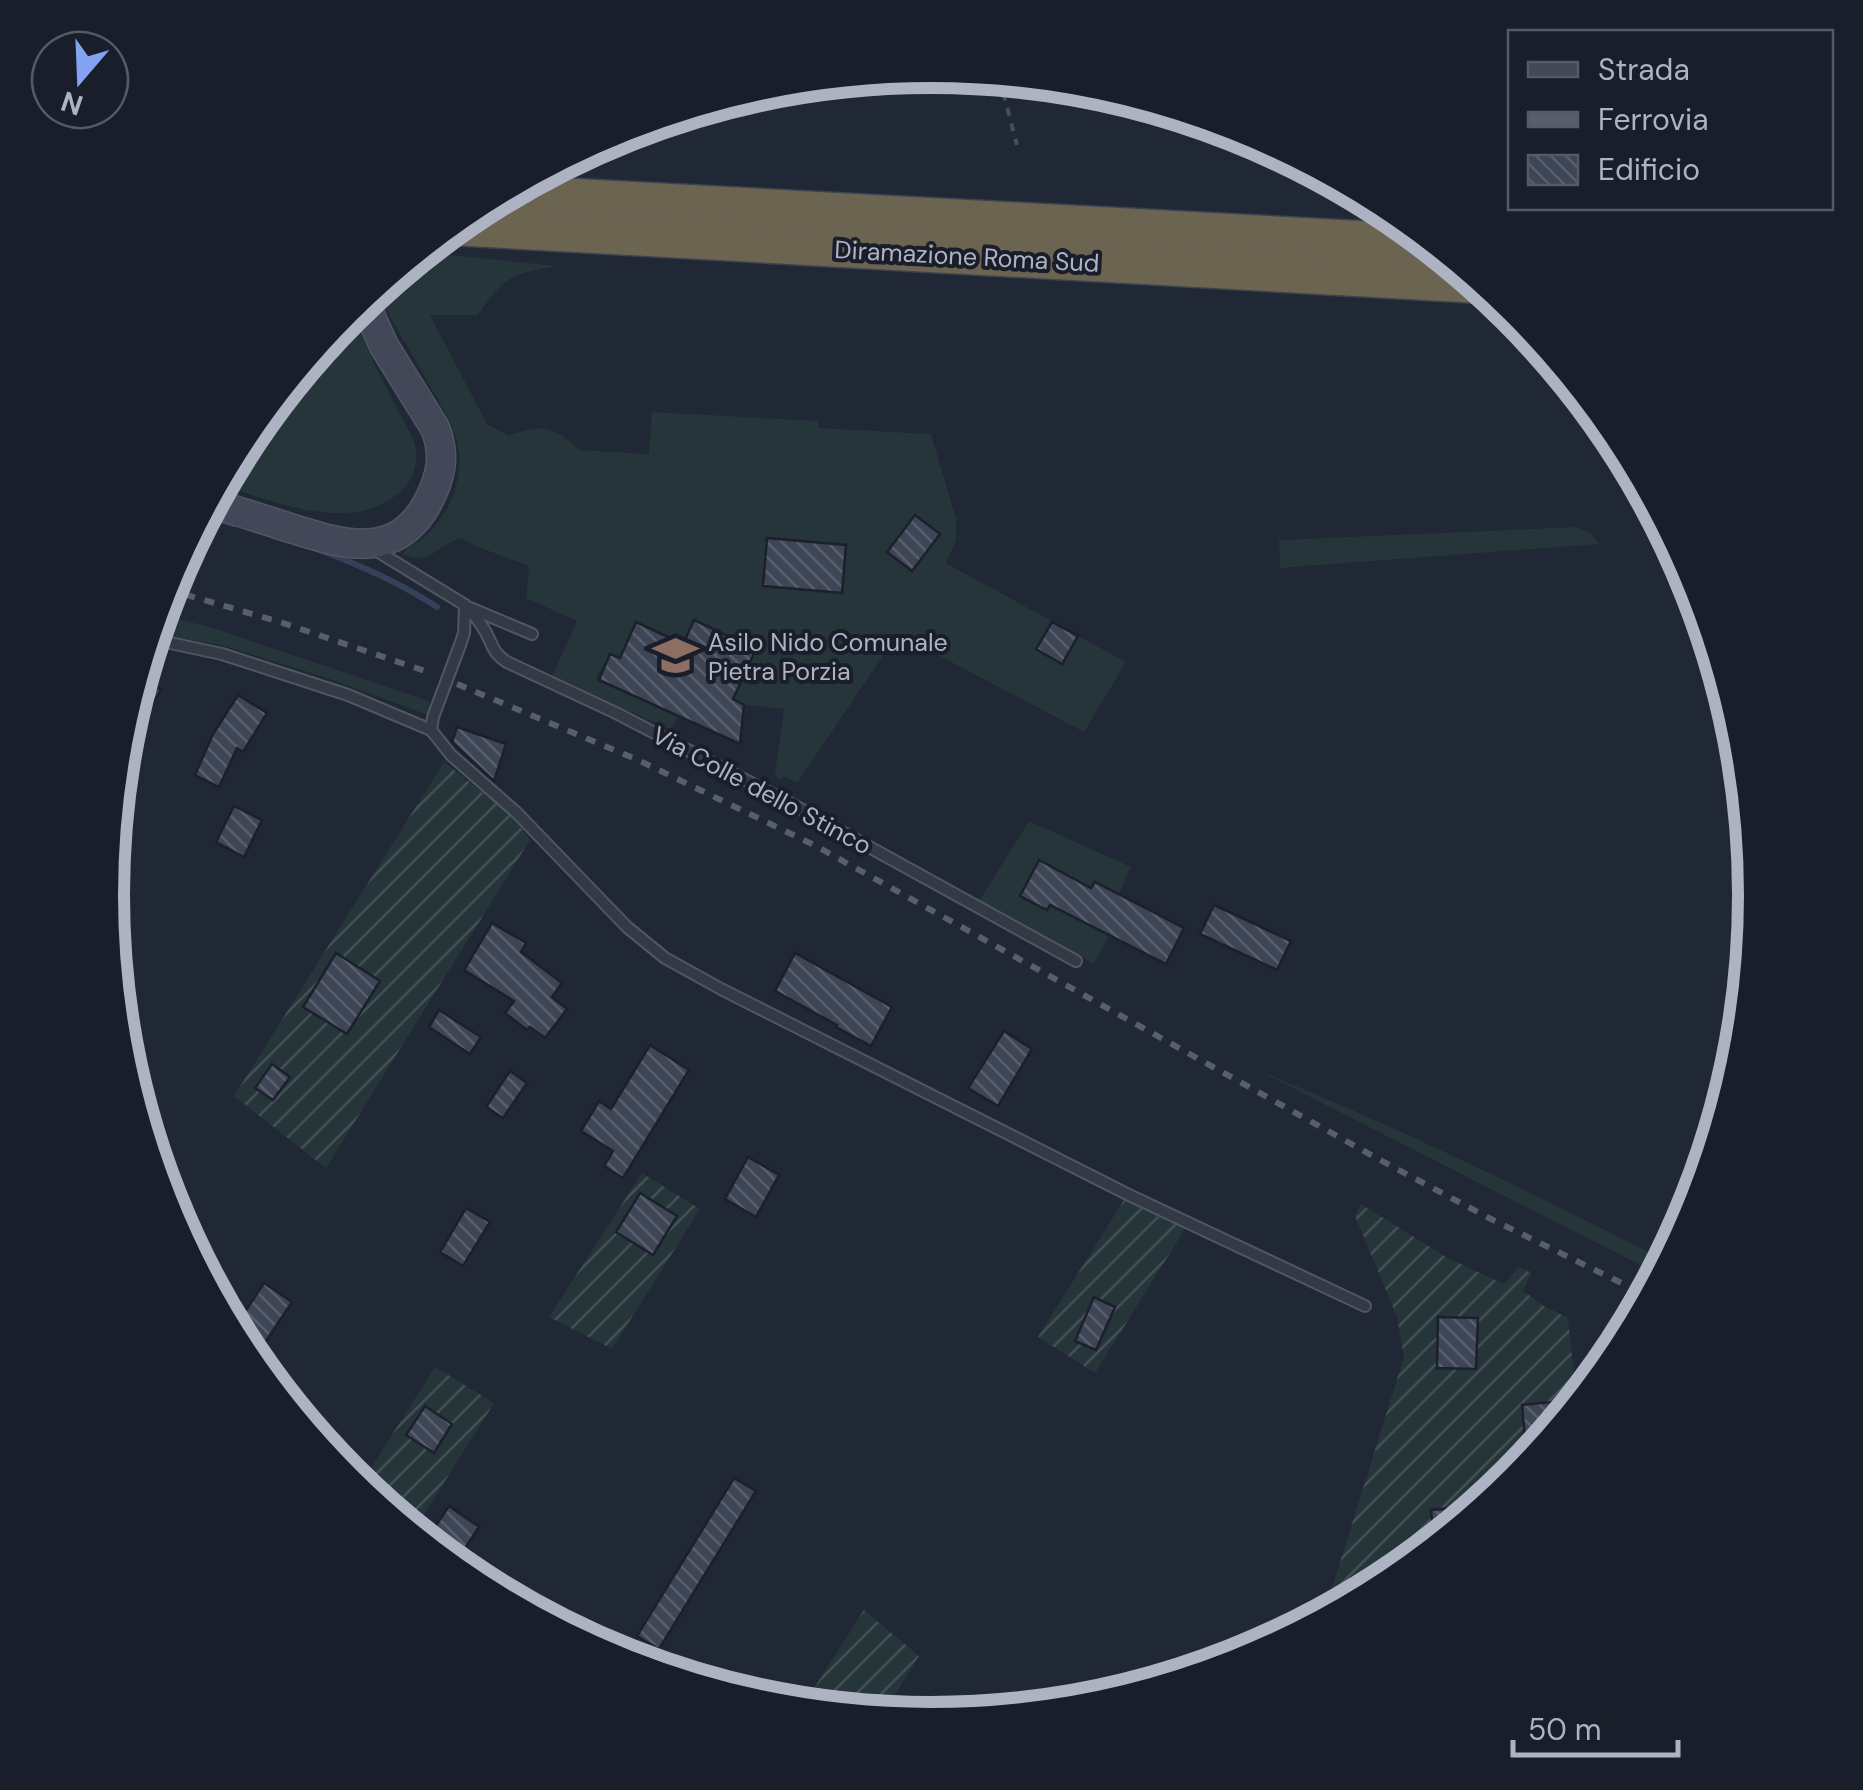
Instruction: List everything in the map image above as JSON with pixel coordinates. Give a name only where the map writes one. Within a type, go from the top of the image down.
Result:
[{"type":"highway","name":"Diramazione Roma Sud","points":[[529,195],[1407,243]]},
{"type":"highway","name":"Diramazione Roma Sud","points":[[478,227],[1458,283]]},
{"type":"street","points":[[224,506],[349,543],[368,544],[392,538],[414,523],[435,487],[442,454],[435,428],[384,346],[371,315]]},
{"type":"lane","name":"Via Colle dello Stinco","points":[[368,544],[465,605],[497,655],[507,662],[784,800],[1076,961]]},
{"type":"lane","points":[[431,730],[464,633],[465,605],[532,634]]},
{"type":"lane","points":[[165,642],[222,654],[348,695],[431,730],[451,755],[517,813],[617,919],[681,968],[1129,1195],[1365,1306]]},
{"type":"path","points":[[1003,91],[1017,146]]},
{"type":"shaded area","points":[[440,254],[558,266],[511,279],[495,292],[478,315],[430,315],[487,424],[509,436],[529,429],[547,429],[579,450],[649,454],[652,412],[818,421],[819,428],[931,434],[956,518],[956,540],[946,563],[1126,662],[1084,732],[898,634],[797,783],[786,777],[779,779],[775,774],[784,709],[744,705],[733,699],[756,649],[694,620],[677,656],[652,672],[668,637],[637,622],[620,658],[610,654],[596,678],[678,716],[671,730],[552,676],[577,621],[526,598],[529,566],[462,538],[420,558],[403,554],[445,512],[454,491],[458,443],[442,407],[382,304]]},
{"type":"shaded area","points":[[358,327],[413,439],[416,453],[411,479],[382,504],[360,511],[337,513],[288,506],[233,489],[291,403]]},
{"type":"shaded area","points":[[1576,527],[1590,532],[1599,544],[1280,568],[1279,540]]},
{"type":"shaded area","points":[[173,618],[207,626],[429,701],[428,715],[327,678],[221,645],[167,636]]},
{"type":"shaded area","points":[[444,762],[513,817],[530,840],[326,1168],[234,1096]]},
{"type":"shaded area","points":[[1029,821],[1131,867],[1119,894],[1128,899],[1094,964],[979,901]]},
{"type":"shaded area","points":[[1257,1070],[1413,1137],[1655,1255],[1647,1269]]},
{"type":"shaded area","points":[[642,1173],[700,1209],[612,1349],[549,1317]]},
{"type":"shaded area","points":[[1124,1200],[1185,1229],[1095,1373],[1038,1337]],"holes":[[[1094,1298],[1115,1307],[1096,1350],[1075,1340]]]},
{"type":"shaded area","points":[[1361,1204],[1446,1257],[1504,1284],[1519,1267],[1532,1273],[1523,1291],[1568,1318],[1575,1383],[1560,1401],[1522,1405],[1525,1441],[1502,1466],[1457,1507],[1431,1510],[1433,1528],[1423,1536],[1329,1597],[1404,1357],[1397,1317],[1355,1216]]},
{"type":"shaded area","points":[[435,1367],[494,1403],[421,1520],[368,1473]]},
{"type":"shaded area","points":[[864,1610],[919,1656],[891,1701],[843,1698],[832,1691],[829,1696],[811,1693]]},
{"type":"building","points":[[915,515],[940,534],[912,571],[887,552]]},
{"type":"building","points":[[767,538],[846,545],[842,593],[763,586]]},
{"type":"building","points":[[694,620],[756,649],[733,699],[744,705],[740,744],[599,680],[610,654],[620,658],[636,622],[683,644]]},
{"type":"building","points":[[1052,622],[1078,636],[1062,664],[1036,649]]},
{"type":"building","points":[[152,685],[161,690],[145,716]]},
{"type":"building","points":[[238,695],[267,713],[243,752],[237,748],[219,787],[195,775],[213,734]]},
{"type":"building","points":[[457,727],[506,744],[494,781],[452,742]]},
{"type":"building","points":[[234,806],[262,820],[244,857],[216,842]]},
{"type":"building","points":[[1039,860],[1091,888],[1095,882],[1184,928],[1166,964],[1050,905],[1047,910],[1020,896]]},
{"type":"building","points":[[1214,905],[1291,941],[1277,970],[1200,934]]},
{"type":"building","points":[[492,923],[526,943],[521,952],[562,983],[552,997],[567,1009],[545,1038],[505,1013],[514,1001],[464,970]]},
{"type":"building","points":[[336,953],[380,981],[347,1034],[303,1007]]},
{"type":"building","points":[[795,953],[892,1007],[871,1046],[775,991]]},
{"type":"building","points":[[439,1010],[481,1037],[470,1054],[429,1027]]},
{"type":"building","points":[[1004,1031],[1032,1049],[998,1106],[968,1088]]},
{"type":"building","points":[[650,1045],[689,1070],[623,1178],[604,1166],[613,1151],[581,1131],[599,1101],[611,1109]]},
{"type":"building","points":[[272,1064],[290,1077],[273,1100],[255,1088]]},
{"type":"building","points":[[510,1071],[527,1083],[503,1118],[486,1107]]},
{"type":"building","points":[[748,1157],[779,1175],[756,1217],[725,1199]]},
{"type":"building","points":[[640,1193],[677,1216],[653,1255],[616,1232]]},
{"type":"building","points":[[466,1208],[490,1222],[463,1266],[440,1252]]},
{"type":"building","points":[[264,1283],[292,1302],[262,1347],[242,1316]]},
{"type":"building","points":[[1094,1297],[1115,1307],[1096,1350],[1075,1341]]},
{"type":"building","points":[[1438,1317],[1478,1318],[1476,1369],[1437,1368]]},
{"type":"building","points":[[1560,1401],[1525,1441],[1522,1405]]},
{"type":"building","points":[[425,1406],[452,1424],[434,1453],[406,1435]]},
{"type":"building","points":[[734,1478],[756,1491],[659,1649],[637,1636]]},
{"type":"building","points":[[449,1506],[479,1527],[463,1552],[433,1530]]},
{"type":"building","points":[[1457,1507],[1433,1528],[1431,1510]]},
{"type":"waterway","points":[[217,519],[233,524]]},
{"type":"waterway","points":[[317,549],[379,575],[437,607]]},
{"type":"railway","points":[[182,594],[431,673]]},
{"type":"railway","points":[[457,684],[638,760],[816,846],[1382,1161],[1636,1290]]},
{"type":"place","name":"Asilo Nido Comunale Pietra Porzia","points":[[675,656]]}]
